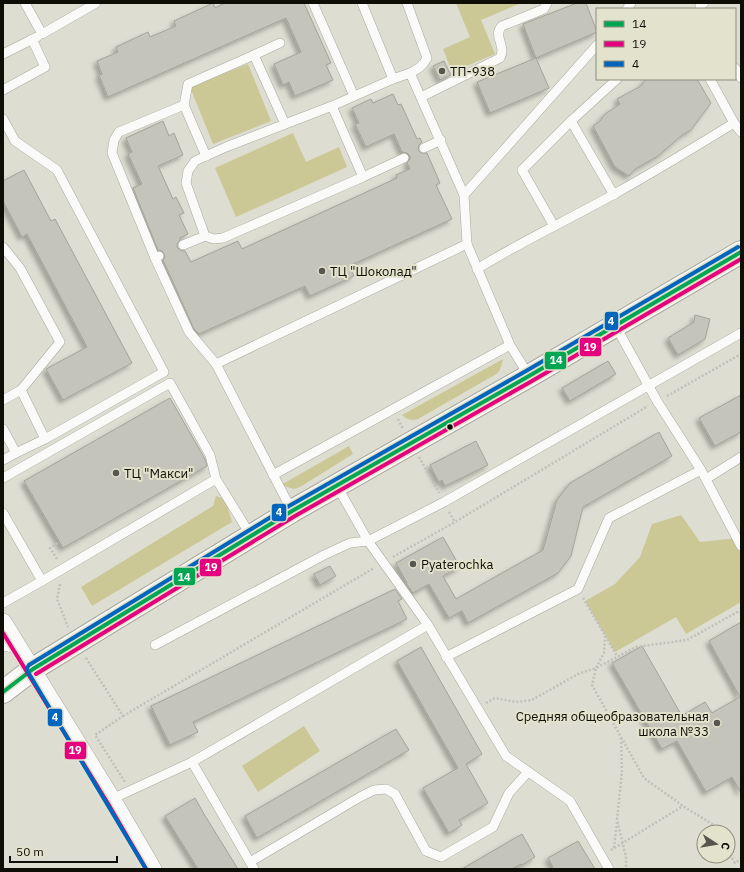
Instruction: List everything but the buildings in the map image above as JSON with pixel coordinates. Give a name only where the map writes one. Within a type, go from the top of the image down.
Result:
[{"type":"main road","points":[[3,692],[33,669],[292,511],[529,376],[741,252]]},
{"type":"street","points":[[3,622],[112,799],[153,869]]},
{"type":"lane","points":[[25,3],[42,34]]},
{"type":"lane","points":[[3,54],[42,34],[96,3]]},
{"type":"lane","points":[[313,3],[354,96]]},
{"type":"lane","points":[[362,3],[393,79]]},
{"type":"lane","points":[[205,236],[186,183],[188,171],[195,161],[332,106],[421,67],[427,58],[407,3]]},
{"type":"lane","points":[[421,97],[500,58],[502,47],[498,34],[499,29],[502,26],[544,9],[547,3]]},
{"type":"lane","points":[[3,90],[45,67],[32,39]]},
{"type":"lane","points":[[206,156],[184,105],[188,84],[280,43]]},
{"type":"lane","points":[[464,195],[596,46]]},
{"type":"lane","points":[[254,55],[285,124]]},
{"type":"lane","points":[[410,73],[441,140],[464,195],[467,244],[510,346],[529,376]]},
{"type":"lane","points":[[554,226],[522,170],[571,121],[616,80]]},
{"type":"lane","points":[[711,80],[734,123],[741,132]]},
{"type":"lane","points":[[184,105],[119,132],[114,140],[112,153],[189,332],[216,364],[292,511]]},
{"type":"lane","points":[[332,106],[363,177]]},
{"type":"lane","points":[[3,120],[15,141],[56,170],[164,372],[45,439],[3,460]]},
{"type":"lane","points":[[571,121],[614,195]]},
{"type":"lane","points":[[478,269],[496,257],[614,195],[734,123]]},
{"type":"lane","points":[[424,148],[441,140]]},
{"type":"lane","points":[[183,245],[205,236],[214,239],[223,238],[404,158]]},
{"type":"lane","points":[[216,364],[467,244]]},
{"type":"lane","points":[[3,247],[20,268],[60,342],[21,390],[3,400]]},
{"type":"lane","points":[[615,325],[657,401],[701,470],[741,546]]},
{"type":"lane","points":[[155,645],[324,555],[350,543],[368,541],[444,502],[741,333]]},
{"type":"lane","points":[[273,476],[510,346]]},
{"type":"lane","points":[[3,478],[170,383],[210,455],[216,479],[251,536]]},
{"type":"lane","points":[[21,390],[45,439]]},
{"type":"lane","points":[[3,429],[16,453]]},
{"type":"lane","points":[[706,479],[741,457]]},
{"type":"lane","points":[[446,657],[578,590],[609,518],[701,470]]},
{"type":"lane","points":[[3,603],[216,479]]},
{"type":"lane","points":[[337,486],[368,541],[428,625],[506,756],[570,801],[609,869]]},
{"type":"lane","points":[[3,513],[42,581]]},
{"type":"lane","points":[[112,799],[192,762],[428,625]]},
{"type":"lane","points":[[3,646],[20,649]]},
{"type":"lane","points":[[192,762],[252,866],[349,803],[374,790],[386,789],[395,794],[426,851],[441,857],[493,827],[509,793],[528,772]]},
{"type":"path","points":[[132,790],[121,777],[95,735],[124,716],[455,522],[657,401],[741,354]]},
{"type":"path","points":[[392,410],[455,522]]},
{"type":"path","points":[[578,590],[617,656]]},
{"type":"path","points":[[477,708],[495,698],[516,702],[532,700],[578,674],[596,668],[636,646],[687,640],[741,612]]},
{"type":"path","points":[[605,636],[604,653],[596,668],[592,685],[644,778],[682,806],[712,824]]},
{"type":"path","points":[[86,658],[124,716]]},
{"type":"path","points":[[614,848],[622,772],[621,737]]},
{"type":"path","points":[[602,856],[682,806]]},
{"type":"path","points":[[617,819],[626,857],[626,869]]},
{"type":"shaded area","points":[[456,3],[521,3],[481,20],[495,54],[452,72],[443,49],[470,37]]},
{"type":"shaded area","points":[[248,64],[271,121],[213,144],[190,87]]},
{"type":"shaded area","points":[[293,133],[306,162],[339,147],[347,167],[236,217],[215,168]]},
{"type":"shaded area","points":[[503,359],[498,373],[418,419],[410,420],[402,415]]},
{"type":"shaded area","points":[[349,446],[353,454],[300,487],[294,489],[281,485]]},
{"type":"shaded area","points":[[216,496],[222,498],[227,505],[232,522],[92,606],[81,587],[213,506]]},
{"type":"shaded area","points":[[681,515],[700,542],[737,538],[741,552],[741,602],[686,634],[676,617],[615,652],[585,601],[615,584],[640,557],[652,524]]},
{"type":"shaded area","points":[[304,726],[320,751],[258,792],[242,766]]},
{"type":"transit line","name":"4","points":[[146,869],[28,672],[27,668],[29,665],[289,506],[526,371],[738,247]]},
{"type":"transit line","name":"14","points":[[3,692],[33,669],[292,511],[529,376],[741,252]]},
{"type":"transit line","name":"19","points":[[36,674],[295,516],[532,381],[741,259]]},
{"type":"transit line","name":"19","points":[[3,633],[107,802],[146,869]]},
{"type":"place","name":"ТП-938","points":[[442,71]]},
{"type":"place","name":"ТЦ \"Шоколад\"","points":[[322,271]]},
{"type":"place","name":"ТЦ \"Макси\"","points":[[116,473]]},
{"type":"place","name":"Pyaterochka","points":[[413,564]]},
{"type":"place","name":"Средняя общеобразовательная школа №33","points":[[717,723]]}]
